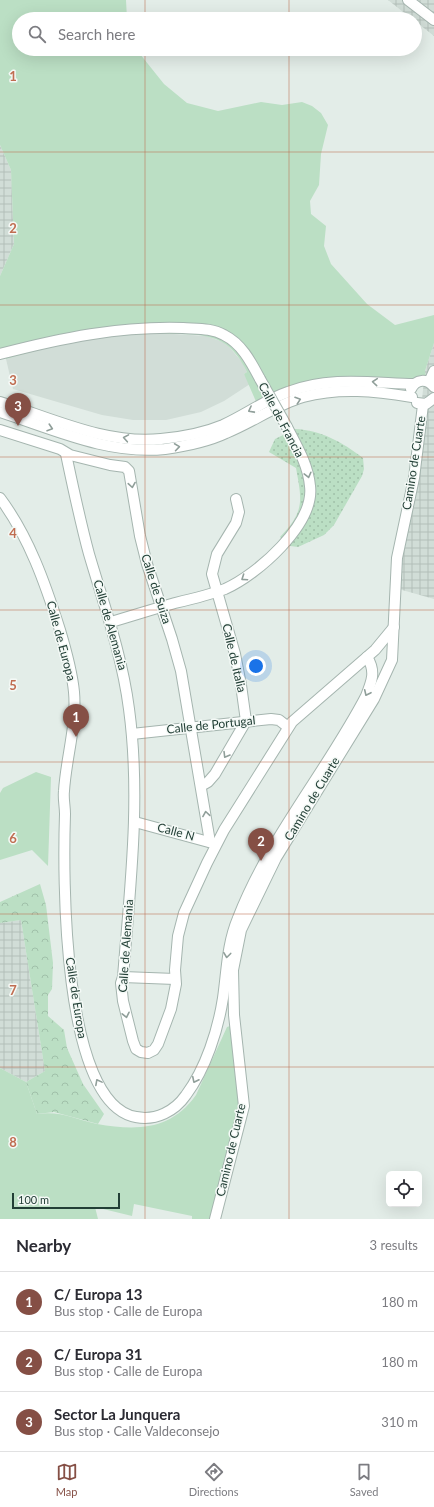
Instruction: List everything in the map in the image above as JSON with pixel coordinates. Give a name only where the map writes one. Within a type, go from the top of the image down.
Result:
[{"type":"street","points":[[408,0],[434,20]]},
{"type":"street","name":"Calle de Francia","points":[[0,354],[83,334],[168,328],[210,330],[224,334],[235,342],[247,356],[286,427],[308,473],[310,499],[305,514],[293,534],[254,571],[239,582],[216,592],[111,622]]},
{"type":"street","points":[[0,402],[85,430],[132,440],[160,440],[193,434],[223,425],[288,392],[313,385],[364,381],[414,384],[421,380],[432,385],[434,371]]},
{"type":"street","points":[[414,384],[411,390],[412,397],[416,403],[423,405],[430,403],[434,398]]},
{"type":"street","points":[[0,412],[100,444],[142,450],[185,446],[207,441],[226,434],[288,403],[318,394],[346,391],[365,391],[412,397]]},
{"type":"street","name":"Camino de Cuarte","points":[[215,1219],[244,1106],[234,1015],[233,970],[241,930],[276,858],[374,699],[392,660],[396,558],[414,478],[423,405]]},
{"type":"street","name":"Calle de Suiza","points":[[0,430],[60,449],[66,454],[95,462],[126,467],[129,471],[142,543],[149,570],[162,607],[181,671],[201,786],[213,843]]},
{"type":"street","name":"Calle de Alemania","points":[[66,454],[80,520],[111,622],[124,675],[132,734],[136,784],[135,822],[124,977],[121,983],[123,1001],[133,1041],[136,1049],[141,1052],[148,1053],[154,1050],[163,1033],[171,1009],[176,984],[175,979],[178,936],[184,913],[213,843],[288,727],[298,716],[367,657],[394,628]]},
{"type":"street","name":"Calle de Europa","points":[[0,498],[24,536],[56,616],[67,655],[74,692],[74,721],[63,794],[65,899],[75,1005],[84,1047],[94,1074],[112,1104],[120,1111],[131,1116],[146,1118],[162,1115],[181,1102],[192,1085],[209,1050],[218,1021],[223,996],[229,944],[238,916],[257,877],[286,827],[366,696],[373,674],[373,668],[367,657]]},
{"type":"street","name":"Calle de Italia","points":[[236,499],[238,512],[236,523],[217,554],[212,567],[212,580],[234,654],[241,685],[246,721]]},
{"type":"street","points":[[378,646],[393,647]]},
{"type":"street","name":"Calle de Portugal","points":[[132,734],[275,718],[288,727]]},
{"type":"street","points":[[201,786],[208,782],[215,774],[246,721]]},
{"type":"street","name":"Calle N","points":[[135,822],[213,843]]},
{"type":"street","points":[[124,977],[175,979]]},
{"type":"shaded area","points":[[388,0],[434,0],[434,36],[422,27],[422,12],[403,12]]},
{"type":"shaded area","points":[[0,145],[11,170],[14,244],[0,276]]},
{"type":"shaded area","points":[[158,333],[206,336],[223,342],[242,362],[247,372],[244,374],[250,384],[224,401],[201,412],[166,420],[133,420],[102,415],[13,389],[6,359],[56,345],[109,336]]},
{"type":"shaded area","points":[[434,343],[434,599],[395,588],[420,418],[425,371]]},
{"type":"shaded area","points":[[21,920],[45,1071],[26,1082],[0,1068],[0,923]]},
{"type":"green space","points":[[0,0],[126,0],[127,12],[12,12],[12,56],[142,56],[164,84],[187,103],[218,111],[261,102],[282,105],[302,102],[312,106],[321,113],[328,125],[321,154],[319,185],[310,201],[311,214],[326,226],[324,246],[331,264],[367,304],[395,325],[434,315],[434,343],[425,371],[426,380],[258,406],[244,374],[247,372],[237,355],[222,342],[204,336],[192,334],[152,334],[110,337],[48,348],[6,359],[4,353],[0,354],[0,276],[14,244],[11,170],[0,145]]},
{"type":"green space","points":[[295,429],[322,434],[339,442],[363,458],[364,469],[362,476],[334,525],[324,535],[298,547],[290,546],[280,537],[294,520],[300,505],[300,489],[296,468],[269,452],[275,439]]},
{"type":"green space","points":[[36,772],[51,777],[48,866],[32,850],[0,860],[0,793],[3,788]]},
{"type":"green space","points":[[40,884],[46,905],[53,963],[52,989],[48,995],[48,1016],[64,1030],[67,1048],[83,1084],[104,1114],[98,1124],[54,1112],[37,1114],[26,1082],[45,1071],[21,920],[0,923],[0,902]]},
{"type":"green space","points":[[236,1024],[244,1106],[215,1219],[192,1219],[192,1216],[134,1204],[132,1216],[95,1207],[98,1219],[0,1219],[0,1068],[26,1082],[37,1114],[46,1113],[68,1116],[97,1124],[112,1126],[140,1127],[152,1125],[176,1115],[186,1107],[196,1095],[227,1027]]},
{"type":"place","name":"Sector La Junquera","points":[[18,426]]},
{"type":"place","name":"C/ Europa 13","points":[[76,737]]},
{"type":"place","name":"C/ Europa 31","points":[[261,861]]}]
